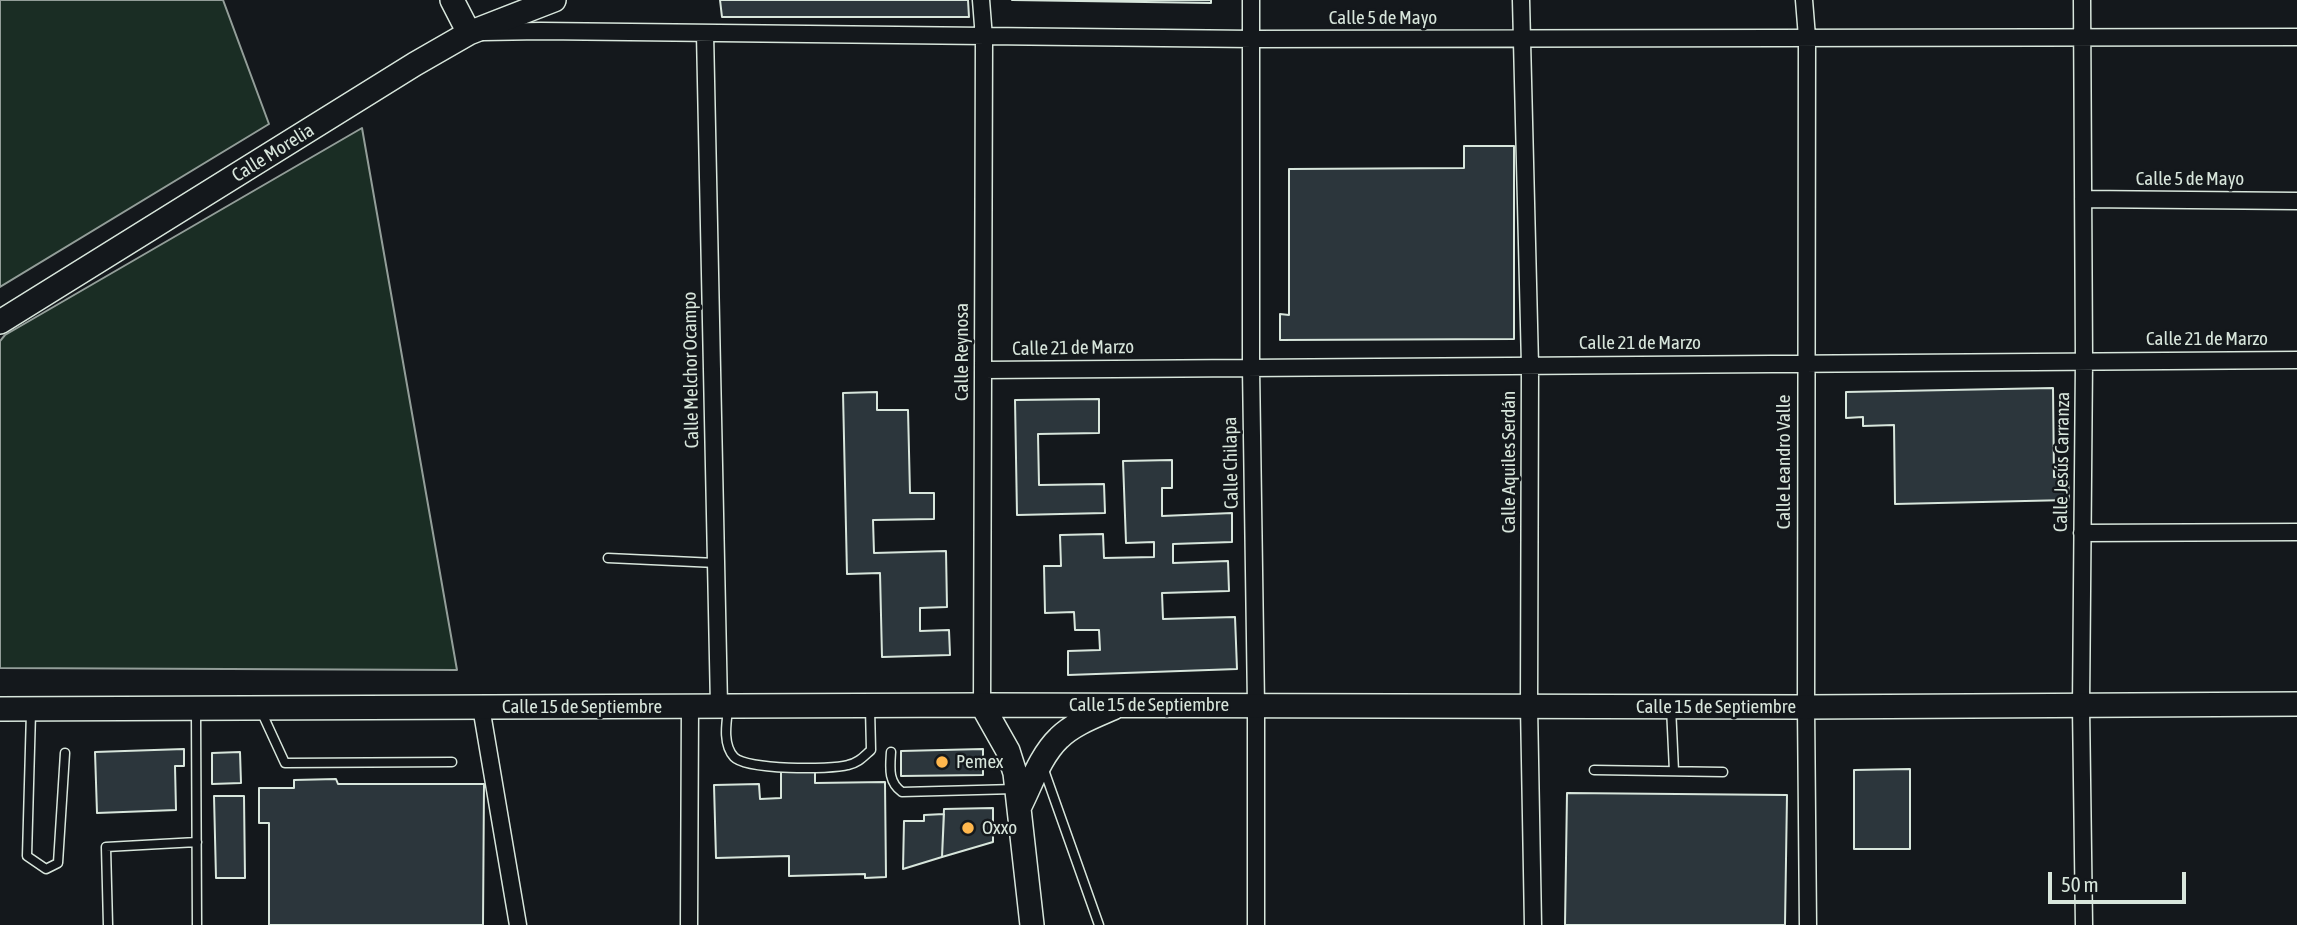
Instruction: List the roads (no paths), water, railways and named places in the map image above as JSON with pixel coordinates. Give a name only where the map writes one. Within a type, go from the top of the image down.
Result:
[{"type":"street","points":[[452,0],[469,33]]},
{"type":"street","name":"Calle Morelia","points":[[0,322],[415,64],[469,33],[554,0]]},
{"type":"street","name":"Calle Reynosa","points":[[981,0],[984,38],[982,705]]},
{"type":"street","name":"Calle Chilapa","points":[[1251,0],[1256,925]]},
{"type":"street","name":"Calle Aquiles Serdán","points":[[1521,0],[1530,365],[1529,706],[1533,925]]},
{"type":"street","name":"Calle Leandro Valle","points":[[1804,0],[1807,37],[1805,363],[1808,925]]},
{"type":"street","name":"Calle Jesús Carranza","points":[[2082,0],[2084,360],[2081,707],[2084,925]]},
{"type":"street","name":"Calle 5 de Mayo","points":[[469,33],[541,31],[1252,39],[2297,37]]},
{"type":"street","name":"Calle Melchor Ocampo","points":[[705,33],[716,563],[724,706]]},
{"type":"street","name":"Calle 5 de Mayo","points":[[2083,199],[2297,201]]},
{"type":"street","name":"Calle 21 de Marzo","points":[[983,370],[2297,360]]},
{"type":"street","points":[[2082,533],[2297,532]]},
{"type":"street","name":"Calle 15 de Septiembre","points":[[0,709],[870,705],[2081,707],[2297,704]]},
{"type":"street","points":[[982,705],[1008,751],[1015,773],[1032,925]]},
{"type":"street","points":[[1019,798],[1059,737],[1081,723],[1121,705]]},
{"type":"street","points":[[689,925],[690,706]]},
{"type":"street","points":[[481,707],[518,925]]},
{"type":"lane","points":[[608,558],[716,563]]},
{"type":"lane","points":[[724,706],[726,734],[732,756],[742,763],[767,767],[846,766],[860,761],[871,750],[870,705]]},
{"type":"lane","points":[[1671,706],[1674,771]]},
{"type":"lane","points":[[195,708],[197,925]]},
{"type":"lane","points":[[260,708],[285,763],[452,762]]},
{"type":"lane","points":[[32,709],[27,856],[46,869],[58,863],[65,752]]},
{"type":"lane","points":[[891,752],[890,773],[893,786],[902,792],[1019,798]]},
{"type":"lane","points":[[1041,764],[1099,925]]},
{"type":"lane","points":[[1594,770],[1723,772]]},
{"type":"lane","points":[[108,925],[106,847],[197,842]]},
{"type":"place","name":"Pemex","points":[[942,762]]},
{"type":"place","name":"Oxxo","points":[[968,828]]}]
